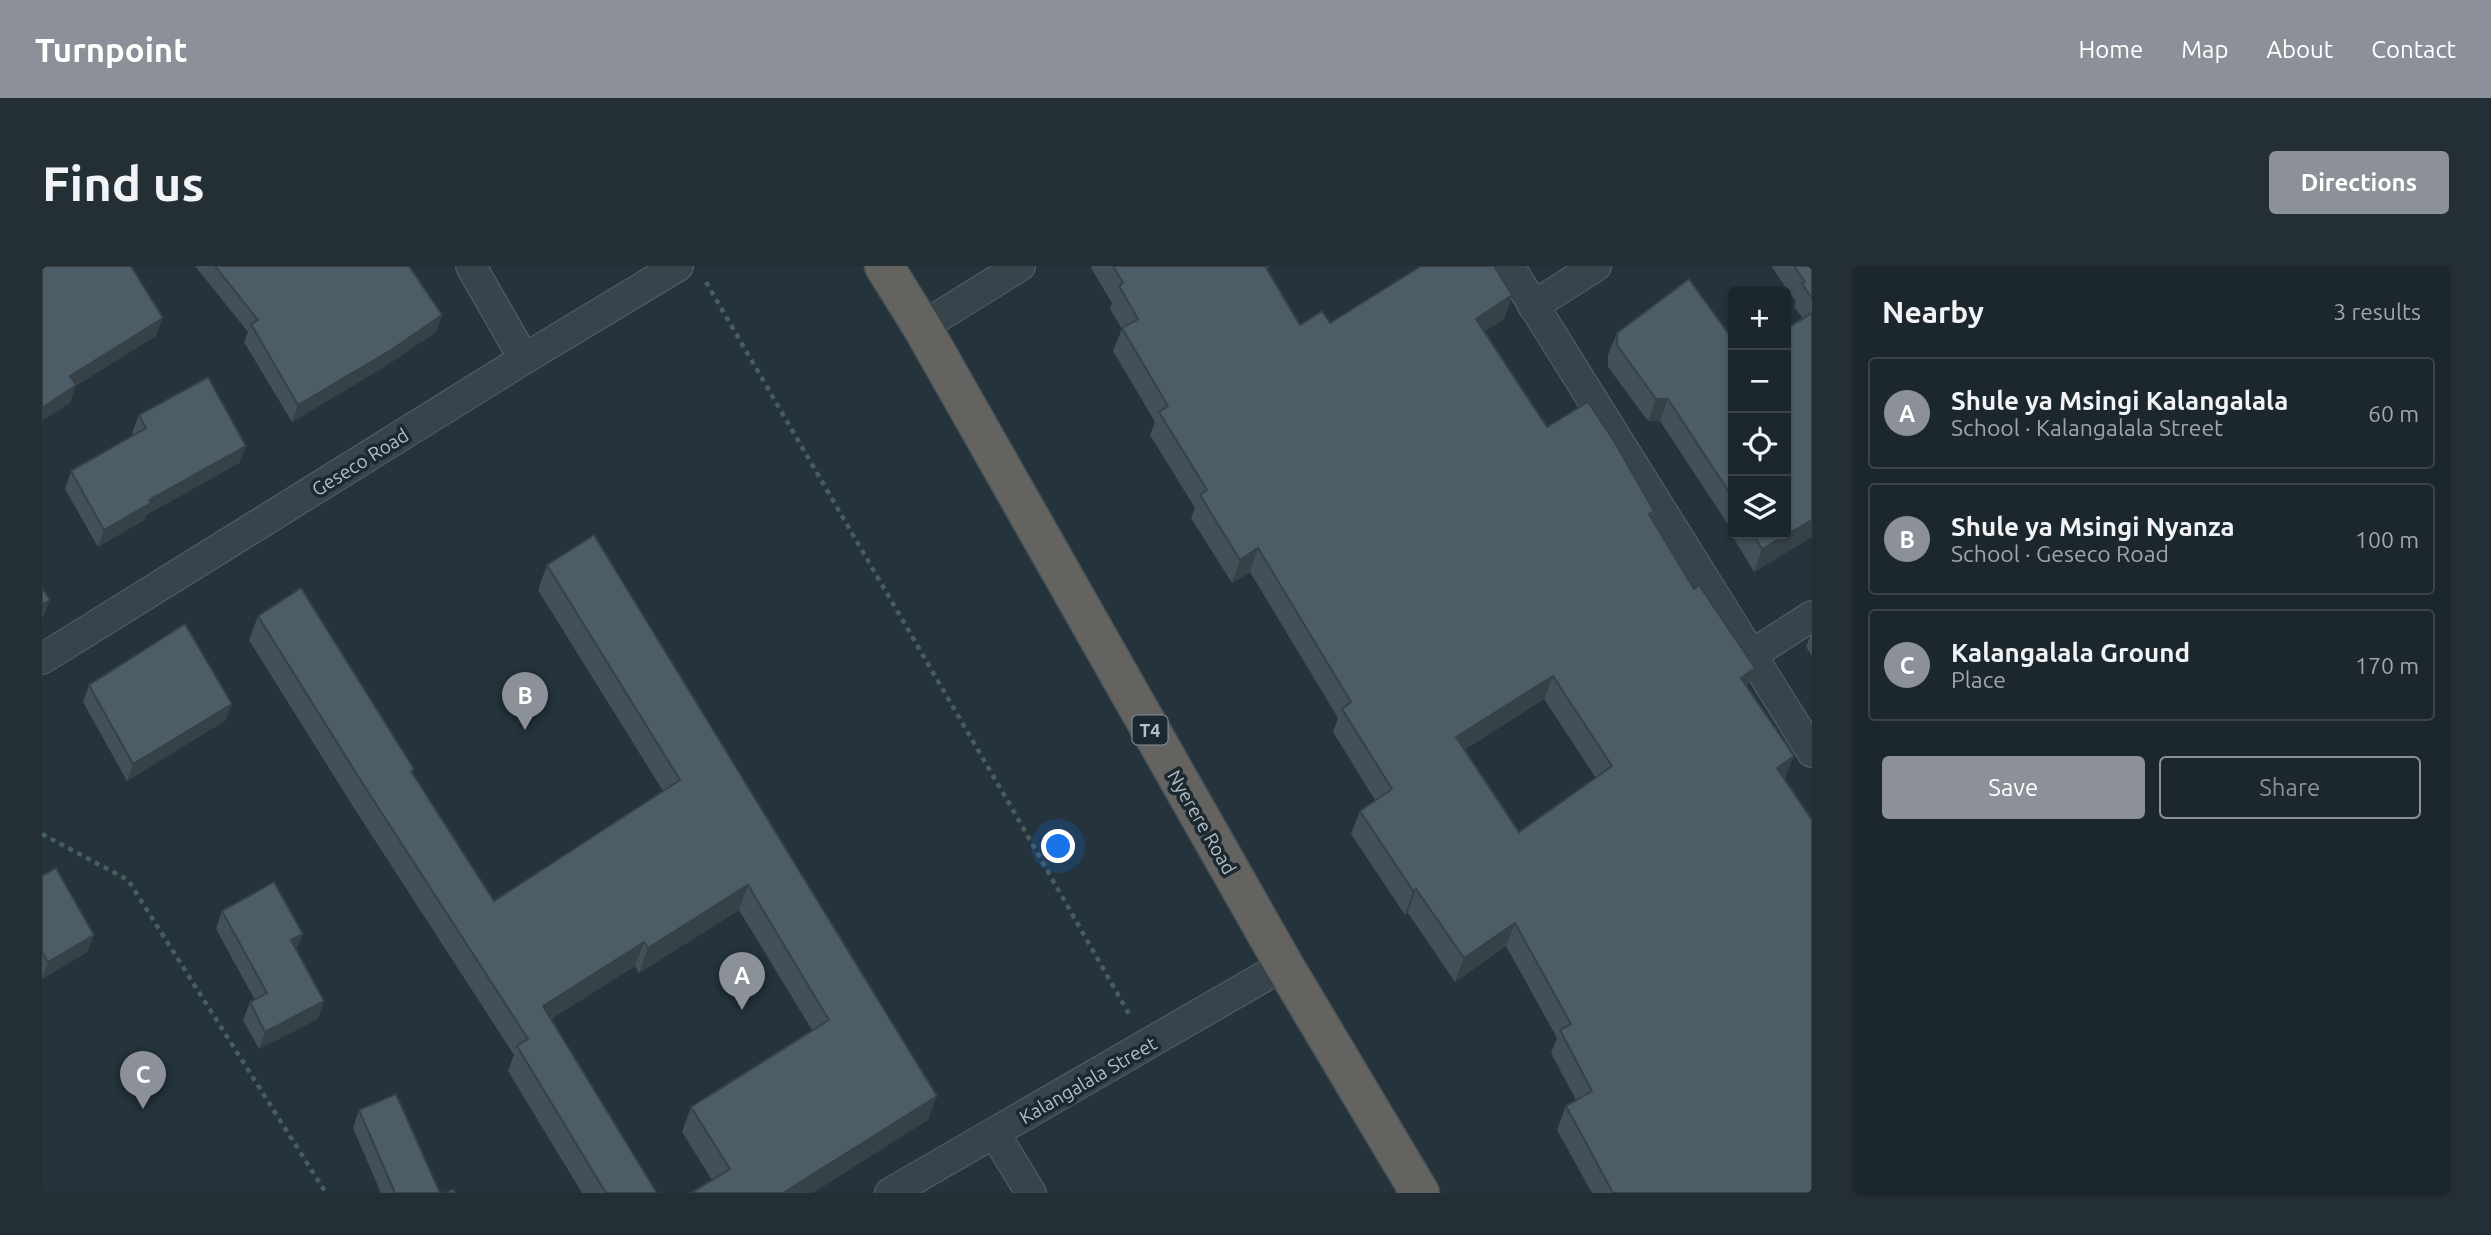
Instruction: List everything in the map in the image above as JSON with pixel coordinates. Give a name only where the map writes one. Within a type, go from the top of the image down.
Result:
[{"type":"highway","name":"Nyerere Road","points":[[884,266],[922,327],[1284,965],[1420,1193]]},
{"type":"street","points":[[471,266],[524,359]]},
{"type":"street","points":[[922,327],[1020,266]]},
{"type":"street","points":[[1509,266],[1812,752]]},
{"type":"street","points":[[1533,306],[1596,266]]},
{"type":"street","name":"Geseco Road","points":[[42,659],[524,359],[691,272]]},
{"type":"street","points":[[1752,654],[1812,616]]},
{"type":"street","name":"Kalangalala Street","points":[[890,1193],[1284,965]]},
{"type":"street","points":[[995,1134],[1031,1193]]},
{"type":"path","points":[[691,272],[1010,805],[1146,1045]]},
{"type":"path","points":[[42,834],[128,880],[326,1193]]},
{"type":"building","points":[[42,266],[131,266],[163,318],[70,376],[76,385],[42,408]]},
{"type":"building","points":[[215,266],[409,266],[442,315],[391,350],[298,405],[251,324],[258,320]]},
{"type":"building","points":[[1113,266],[1265,266],[1300,325],[1322,311],[1330,323],[1421,266],[1494,266],[1512,295],[1476,319],[1547,427],[1588,402],[1654,511],[1649,514],[1694,589],[1699,585],[1755,668],[1741,678],[1794,756],[1777,768],[1812,820],[1812,1193],[1613,1193],[1566,1106],[1592,1091],[1560,1030],[1571,1024],[1515,923],[1464,958],[1416,889],[1413,891],[1360,811],[1392,789],[1342,709],[1351,702],[1258,548],[1240,560],[1200,495],[1207,490],[1159,412],[1168,406],[1122,328],[1138,319],[1119,286],[1123,283]],"holes":[[[1553,676],[1612,766],[1519,832],[1456,737]]]},
{"type":"building","points":[[1794,266],[1812,266],[1812,298],[1802,284],[1805,282]]},
{"type":"building","points":[[1689,279],[1728,333],[1728,490],[1668,399],[1656,399],[1617,345],[1617,333]]},
{"type":"building","points":[[1812,313],[1812,520],[1791,532],[1791,350],[1791,326]]},
{"type":"building","points":[[208,377],[246,446],[149,500],[151,503],[104,530],[71,471],[146,428],[139,415]]},
{"type":"building","points":[[594,535],[937,1096],[783,1193],[691,1193],[730,1169],[691,1107],[829,1020],[748,885],[648,948],[644,942],[543,1006],[657,1193],[606,1193],[517,1046],[528,1039],[258,616],[301,588],[414,769],[411,771],[494,901],[680,780],[547,565]]},
{"type":"building","points":[[1756,539],[1779,539],[1762,549]]},
{"type":"building","points":[[42,588],[50,600],[42,605]]},
{"type":"building","points":[[185,624],[232,704],[133,764],[89,685]]},
{"type":"building","points":[[56,868],[94,935],[48,962],[42,952],[42,876]]},
{"type":"building","points":[[274,882],[303,934],[291,940],[324,1001],[265,1032],[250,1002],[267,993],[222,911]]},
{"type":"building","points":[[396,1094],[440,1193],[395,1193],[359,1110]]},
{"type":"place","name":"Shule ya Msingi Nyanza","points":[[525,730]]},
{"type":"place","name":"Shule ya Msingi Kalangalala","points":[[742,1010]]},
{"type":"place","name":"Kalangalala Ground","points":[[143,1109]]}]
